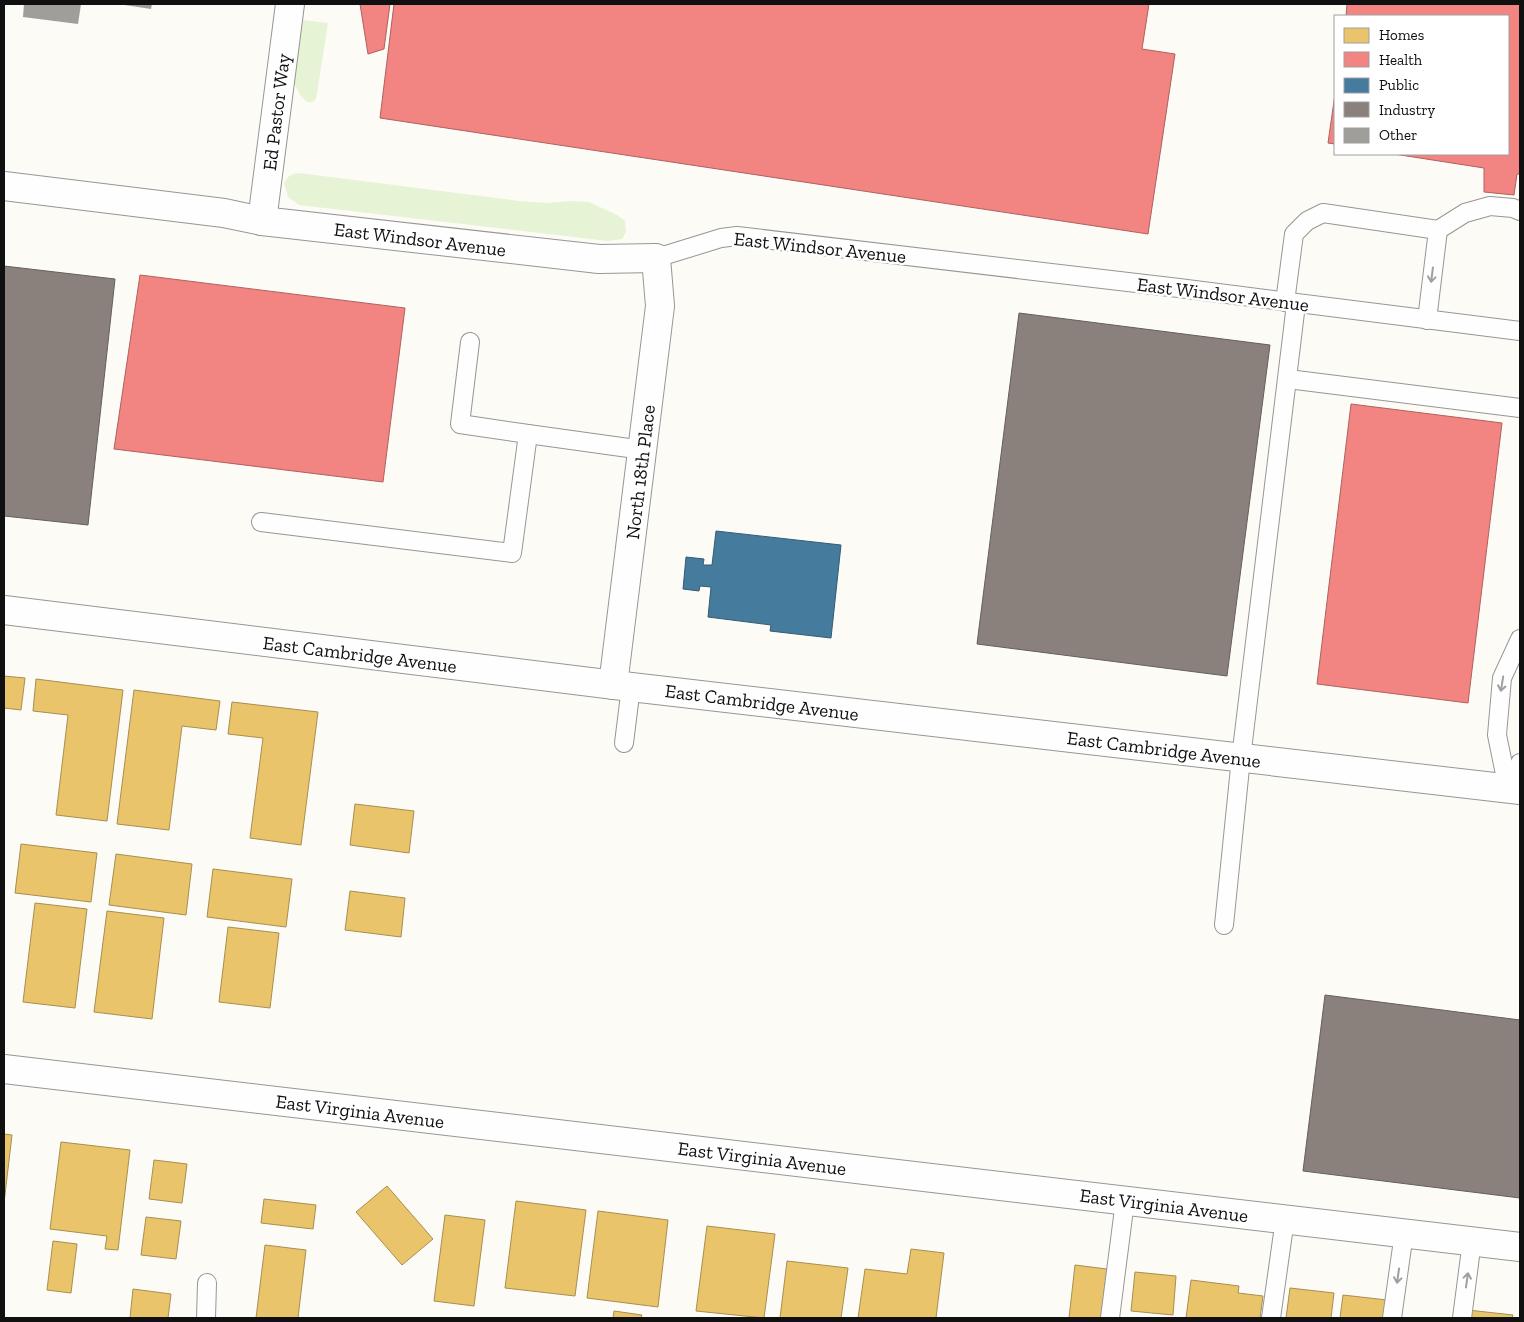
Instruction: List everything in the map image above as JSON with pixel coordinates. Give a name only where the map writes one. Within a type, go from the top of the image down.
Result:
[{"type":"street","name":"Ed Pastor Way","points":[[262,221],[290,4]]},
{"type":"street","name":"East Windsor Avenue","points":[[4,186],[224,213],[262,221],[599,259],[656,258]]},
{"type":"street","name":"North 18th Place","points":[[622,686],[643,450],[660,306],[656,258]]},
{"type":"street","name":"East Cambridge Avenue","points":[[4,610],[622,686],[1514,789]]},
{"type":"street","name":"East Virginia Avenue","points":[[4,1069],[1520,1247]]},
{"type":"lane","points":[[1224,925],[1241,758],[1288,379],[1294,234],[1307,220],[1323,213],[1438,230],[1465,213],[1490,206],[1513,208],[1520,211]]},
{"type":"lane","points":[[1427,320],[1438,230]]},
{"type":"lane","name":"East Windsor Avenue","points":[[656,258],[721,238],[737,236],[1179,288],[1520,332]]},
{"type":"lane","points":[[470,342],[460,424],[643,450]]},
{"type":"lane","points":[[1288,379],[1520,408]]},
{"type":"lane","points":[[260,522],[512,553],[528,434]]},
{"type":"lane","points":[[1514,789],[1497,735],[1502,678],[1520,639]]},
{"type":"lane","points":[[622,686],[624,742]]},
{"type":"lane","points":[[1514,789],[1520,764]]},
{"type":"lane","points":[[1110,1318],[1124,1201]]},
{"type":"lane","points":[[1271,1318],[1285,1220]]},
{"type":"lane","points":[[1392,1318],[1404,1234]]},
{"type":"lane","points":[[1462,1318],[1472,1241]]},
{"type":"lane","points":[[206,1318],[207,1283]]},
{"type":"green space","points":[[303,20],[328,23],[316,99],[312,102],[307,102],[300,95],[294,83]]},
{"type":"green space","points":[[299,173],[519,201],[547,203],[589,202],[617,215],[625,221],[626,232],[622,239],[608,241],[299,205],[288,197],[284,183],[290,176]]},
{"type":"building: Homes","points":[[4,676],[25,678],[21,710],[4,708]]},
{"type":"building: Homes","points":[[36,679],[123,690],[107,821],[56,815],[68,715],[33,711]]},
{"type":"building: Homes","points":[[134,690],[220,701],[216,730],[182,726],[169,830],[117,824]]},
{"type":"building: Homes","points":[[232,702],[318,712],[301,845],[250,838],[263,738],[228,734]]},
{"type":"building: Homes","points":[[355,804],[414,811],[409,853],[350,845]]},
{"type":"building: Homes","points":[[21,844],[97,853],[91,902],[15,893]]},
{"type":"building: Homes","points":[[116,854],[192,864],[186,915],[109,905]]},
{"type":"building: Homes","points":[[213,869],[292,879],[286,927],[207,917]]},
{"type":"building: Homes","points":[[350,891],[405,898],[401,937],[345,930]]},
{"type":"building: Homes","points":[[35,903],[87,909],[75,1008],[23,1002]]},
{"type":"building: Homes","points":[[107,911],[164,918],[152,1019],[94,1012]]},
{"type":"building: Homes","points":[[228,927],[279,933],[270,1008],[219,1002]]},
{"type":"building: Homes","points":[[4,1134],[12,1135],[4,1203]]},
{"type":"building: Homes","points":[[61,1142],[130,1150],[118,1250],[105,1249],[107,1236],[50,1229]]},
{"type":"building: Homes","points":[[154,1160],[187,1164],[182,1203],[149,1199]]},
{"type":"building: Homes","points":[[387,1186],[433,1239],[402,1265],[356,1212]]},
{"type":"building: Homes","points":[[264,1199],[316,1205],[313,1229],[261,1223]]},
{"type":"building: Homes","points":[[516,1201],[586,1210],[575,1296],[505,1288]]},
{"type":"building: Homes","points":[[598,1211],[668,1220],[658,1307],[587,1298]]},
{"type":"building: Homes","points":[[445,1215],[485,1220],[474,1306],[434,1301]]},
{"type":"building: Homes","points":[[146,1217],[181,1221],[176,1259],[141,1255]]},
{"type":"building: Homes","points":[[707,1226],[775,1234],[764,1318],[696,1311]]},
{"type":"building: Homes","points":[[53,1241],[77,1244],[71,1293],[47,1290]]},
{"type":"building: Homes","points":[[265,1245],[306,1250],[298,1318],[256,1318]]},
{"type":"building: Homes","points":[[911,1249],[944,1253],[936,1318],[858,1318],[865,1269],[907,1274]]},
{"type":"building: Homes","points":[[787,1261],[848,1268],[841,1318],[780,1318]]},
{"type":"building: Homes","points":[[1075,1265],[1107,1269],[1101,1318],[1069,1318]]},
{"type":"building: Homes","points":[[1135,1272],[1176,1276],[1173,1315],[1131,1311]]},
{"type":"building: Homes","points":[[1191,1280],[1239,1286],[1238,1293],[1263,1296],[1260,1318],[1186,1318]]},
{"type":"building: Homes","points":[[1290,1288],[1334,1293],[1331,1318],[1286,1318]]},
{"type":"building: Homes","points":[[133,1289],[171,1294],[168,1318],[130,1318]]},
{"type":"building: Homes","points":[[1343,1295],[1387,1300],[1385,1318],[1340,1318]]},
{"type":"building: Homes","points":[[1468,1310],[1513,1315],[1512,1318],[1467,1318]]},
{"type":"building: Homes","points":[[614,1311],[642,1315],[641,1318],[613,1318]]},
{"type":"building: Health","points":[[360,4],[390,4],[384,49],[368,54]]},
{"type":"building: Health","points":[[394,4],[1149,4],[1142,49],[1175,54],[1148,234],[380,118]]},
{"type":"building: Health","points":[[1347,4],[1520,4],[1520,174],[1517,174],[1514,195],[1484,192],[1484,168],[1400,155],[1509,155],[1509,15],[1346,15]]},
{"type":"building: Health","points":[[1334,101],[1334,144],[1328,143]]},
{"type":"building: Health","points":[[140,275],[405,308],[383,482],[114,449]]},
{"type":"building: Health","points":[[1351,404],[1502,423],[1468,703],[1317,684]]},
{"type":"building: Public","points":[[716,531],[841,545],[831,638],[770,631],[771,625],[708,617],[711,587],[700,586],[699,591],[683,589],[686,557],[704,559],[703,565],[712,565]]},
{"type":"building: Industry","points":[[4,266],[115,279],[88,525],[4,516]]},
{"type":"building: Industry","points":[[1019,313],[1270,345],[1227,676],[977,644]]},
{"type":"building: Industry","points":[[1325,995],[1520,1020],[1520,1198],[1303,1171]]},
{"type":"building: Other","points":[[24,4],[81,4],[78,24],[23,17]]},
{"type":"building: Other","points":[[118,4],[152,4],[151,9]]}]
